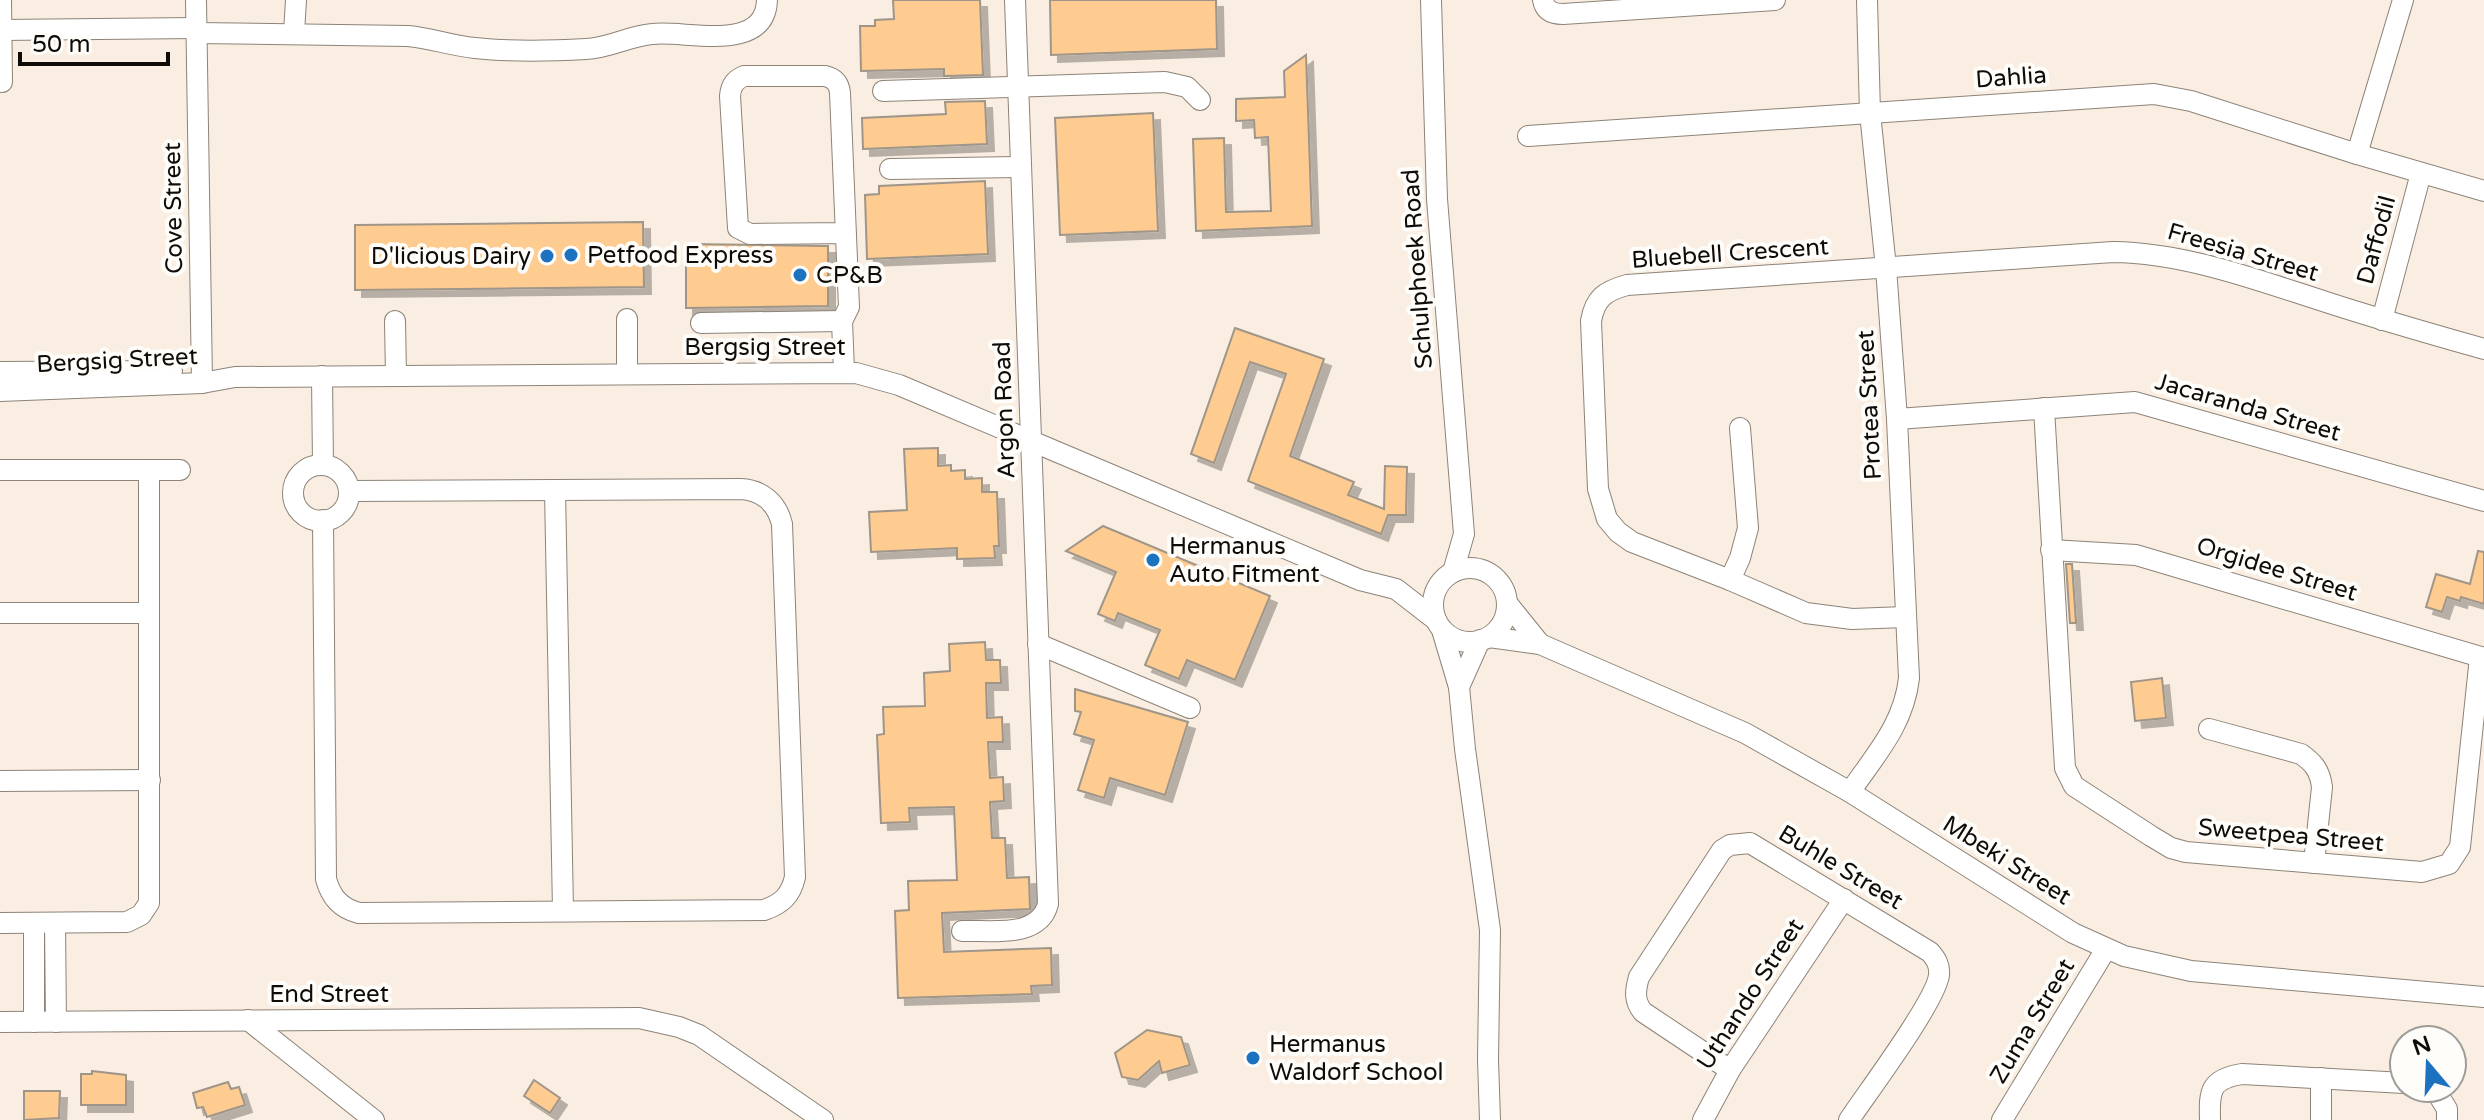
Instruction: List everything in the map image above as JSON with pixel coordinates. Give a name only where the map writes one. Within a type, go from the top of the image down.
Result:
[{"type":"street","points":[[1,0],[2,82]]},
{"type":"street","name":"Cove Street","points":[[196,0],[202,377]]},
{"type":"street","points":[[294,33],[296,0]]},
{"type":"street","points":[[1,30],[294,33],[431,38],[474,48],[586,49],[654,33],[730,35],[750,31],[764,16],[767,0]]},
{"type":"street","name":"Argon Road","points":[[962,931],[1029,928],[1041,920],[1048,904],[1015,0]]},
{"type":"street","name":"Schulphoek Road","points":[[1431,0],[1437,199],[1464,534],[1484,571]]},
{"type":"street","points":[[1543,0],[1547,9],[1554,14],[1563,14],[1775,0]]},
{"type":"street","name":"Protea Street","points":[[1850,792],[1899,720],[1909,678],[1897,419],[1870,113],[1867,0]]},
{"type":"street","points":[[2357,154],[2403,0]]},
{"type":"street","points":[[844,372],[842,321],[849,307],[846,233],[840,93],[837,83],[825,76],[744,76],[738,79],[730,96],[735,219],[738,228],[750,234],[846,233]]},
{"type":"street","points":[[883,91],[1165,82],[1187,87],[1200,100]]},
{"type":"street","name":"Dahlia","points":[[1528,136],[2154,94],[2191,101],[2484,191]]},
{"type":"street","points":[[890,169],[1021,167]]},
{"type":"street","name":"Daffodil","points":[[2382,320],[2421,173]]},
{"type":"street","name":"Freesia Street","points":[[1886,268],[2147,252],[2257,280],[2484,349]]},
{"type":"street","name":"Bluebell Crescent","points":[[1886,268],[1627,285],[1605,292],[1593,307],[1591,321],[1598,489],[1607,519],[1632,542],[1806,613],[1852,619],[1905,617]]},
{"type":"street","points":[[627,319],[627,374]]},
{"type":"street","points":[[395,321],[396,376]]},
{"type":"street","points":[[701,323],[842,321]]},
{"type":"street","name":"Bergsig Street","points":[[0,372],[202,377],[844,372],[884,379],[1360,580],[1396,589],[1439,625]]},
{"type":"street","points":[[322,376],[323,465]]},
{"type":"street","name":"Bergsig Street","points":[[0,391],[202,377]]},
{"type":"street","name":"Jacaranda Street","points":[[1897,419],[2135,402],[2484,501]]},
{"type":"street","name":"Sweetpea Street","points":[[2044,408],[2065,768],[2074,786],[2171,848],[2208,855],[2422,872],[2439,869],[2455,858],[2460,847],[2482,657]]},
{"type":"street","points":[[1730,580],[1748,528],[1740,428]]},
{"type":"street","points":[[323,465],[344,476],[349,491],[342,511],[323,520],[303,513],[294,493],[302,473],[308,468],[323,465]]},
{"type":"street","points":[[0,470],[180,470]]},
{"type":"street","points":[[0,923],[127,922],[146,909],[151,896],[149,470]]},
{"type":"street","points":[[323,520],[326,879],[330,893],[341,906],[359,913],[764,910],[781,903],[788,896],[795,877],[782,524],[776,508],[766,497],[750,489],[349,491]]},
{"type":"street","points":[[555,490],[563,910]]},
{"type":"street","name":"Schulphoek Road","points":[[1448,575],[1464,534]]},
{"type":"street","name":"Orgidee Street","points":[[2051,550],[2136,555],[2482,657]]},
{"type":"street","points":[[1459,687],[1484,639],[1502,624],[1507,603],[1500,584],[1484,571],[1463,568],[1448,575],[1433,598],[1459,687],[1490,930],[1490,1120]]},
{"type":"street","name":"Bergsig Street","points":[[1396,589],[1448,575]]},
{"type":"street","name":"Mbeki Street","points":[[1507,603],[1540,644]]},
{"type":"street","points":[[0,613],[149,613]]},
{"type":"street","points":[[1439,625],[1462,641],[1484,639]]},
{"type":"street","name":"Mbeki Street","points":[[1484,639],[1540,644],[1745,733],[1850,792],[2073,933],[2106,949],[2191,971],[2484,997]]},
{"type":"street","points":[[1038,644],[1190,708]]},
{"type":"street","points":[[2209,729],[2301,754],[2313,762],[2322,787],[2314,863]]},
{"type":"street","points":[[0,781],[150,780]]},
{"type":"street","name":"Buhle Street","points":[[1730,1070],[1643,1012],[1636,999],[1639,977],[1722,850],[1730,845],[1750,843],[1930,952],[1935,958],[1939,978],[1922,1010],[1849,1120]]},
{"type":"street","name":"Uthando Street","points":[[1703,1120],[1730,1070],[1844,899]]},
{"type":"street","points":[[34,923],[34,1022]]},
{"type":"street","points":[[55,923],[56,1022]]},
{"type":"street","name":"Zuma Street","points":[[2002,1120],[2106,949]]},
{"type":"street","name":"End Street","points":[[0,1022],[619,1018],[658,1021],[699,1035],[718,1046],[823,1120]]},
{"type":"street","points":[[248,1020],[374,1120]]},
{"type":"street","points":[[2210,1120],[2209,1103],[2213,1088],[2218,1081],[2242,1074],[2388,1082]]},
{"type":"street","points":[[2321,1078],[2321,1120]]},
{"type":"building","points":[[893,0],[980,0],[983,75],[944,76],[944,69],[861,71],[860,26],[875,26],[875,20],[894,19]]},
{"type":"building","points":[[1050,0],[1216,0],[1217,49],[1051,55]]},
{"type":"building","points":[[1306,55],[1312,226],[1196,231],[1193,139],[1224,138],[1226,212],[1271,211],[1268,137],[1255,138],[1254,120],[1236,121],[1236,99],[1285,97],[1284,71]]},
{"type":"building","points":[[985,101],[987,144],[863,149],[862,118],[946,114],[945,102]]},
{"type":"building","points":[[1153,113],[1158,231],[1060,235],[1055,118]]},
{"type":"building","points":[[985,181],[988,254],[867,259],[865,195],[879,194],[879,186]]},
{"type":"building","points":[[643,222],[644,287],[355,290],[355,225]]},
{"type":"building","points":[[686,244],[828,246],[828,306],[686,308]]},
{"type":"building","points":[[1235,328],[1324,359],[1290,456],[1354,482],[1348,495],[1384,509],[1385,466],[1407,467],[1406,515],[1388,515],[1381,534],[1248,481],[1286,374],[1250,362],[1214,463],[1191,454]]},
{"type":"building","points":[[938,448],[938,466],[951,465],[951,471],[965,470],[965,479],[982,478],[982,492],[997,492],[999,546],[994,546],[995,558],[957,559],[957,548],[871,552],[869,512],[907,510],[904,449]]},
{"type":"building","points":[[1103,526],[1270,596],[1235,680],[1187,660],[1179,679],[1145,665],[1160,630],[1118,613],[1115,621],[1098,614],[1116,572],[1066,551]]},
{"type":"building","points":[[2478,551],[2484,552],[2484,604],[2461,597],[2460,601],[2447,597],[2442,612],[2426,607],[2436,574],[2470,584]]},
{"type":"building","points":[[2066,564],[2072,564],[2076,623],[2070,623]]},
{"type":"building","points":[[985,642],[986,660],[1000,660],[1001,683],[986,683],[987,718],[1002,717],[1003,742],[988,742],[990,778],[1003,777],[1004,801],[990,802],[992,838],[1005,838],[1007,878],[1029,877],[1030,909],[942,913],[944,952],[1051,948],[1052,985],[1031,986],[1032,994],[898,998],[895,911],[909,910],[908,881],[957,880],[954,807],[909,808],[910,822],[881,823],[877,735],[884,734],[883,707],[925,706],[924,673],[950,671],[949,644]]},
{"type":"building","points":[[2162,678],[2166,718],[2135,721],[2131,682]]},
{"type":"building","points":[[1075,689],[1188,722],[1165,795],[1110,778],[1104,798],[1078,790],[1094,740],[1074,734],[1081,712],[1075,711]]},
{"type":"building","points":[[1147,1030],[1181,1037],[1190,1065],[1162,1073],[1159,1061],[1138,1080],[1122,1077],[1115,1053]]},
{"type":"building","points":[[92,1071],[126,1075],[126,1105],[81,1105],[81,1074],[92,1074]]},
{"type":"building","points":[[534,1080],[560,1098],[550,1113],[524,1096]]},
{"type":"building","points":[[228,1082],[231,1089],[239,1087],[245,1105],[207,1117],[203,1107],[197,1108],[193,1093]]},
{"type":"building","points":[[24,1091],[60,1091],[59,1118],[24,1120]]},
{"type":"place","name":"Petfood Express","points":[[571,255]]},
{"type":"place","name":"D'licious Dairy","points":[[547,256]]},
{"type":"place","name":"CP&B","points":[[800,275]]},
{"type":"place","name":"Hermanus Auto Fitment","points":[[1153,560]]},
{"type":"place","name":"Hermanus Waldorf School","points":[[1253,1058]]}]
